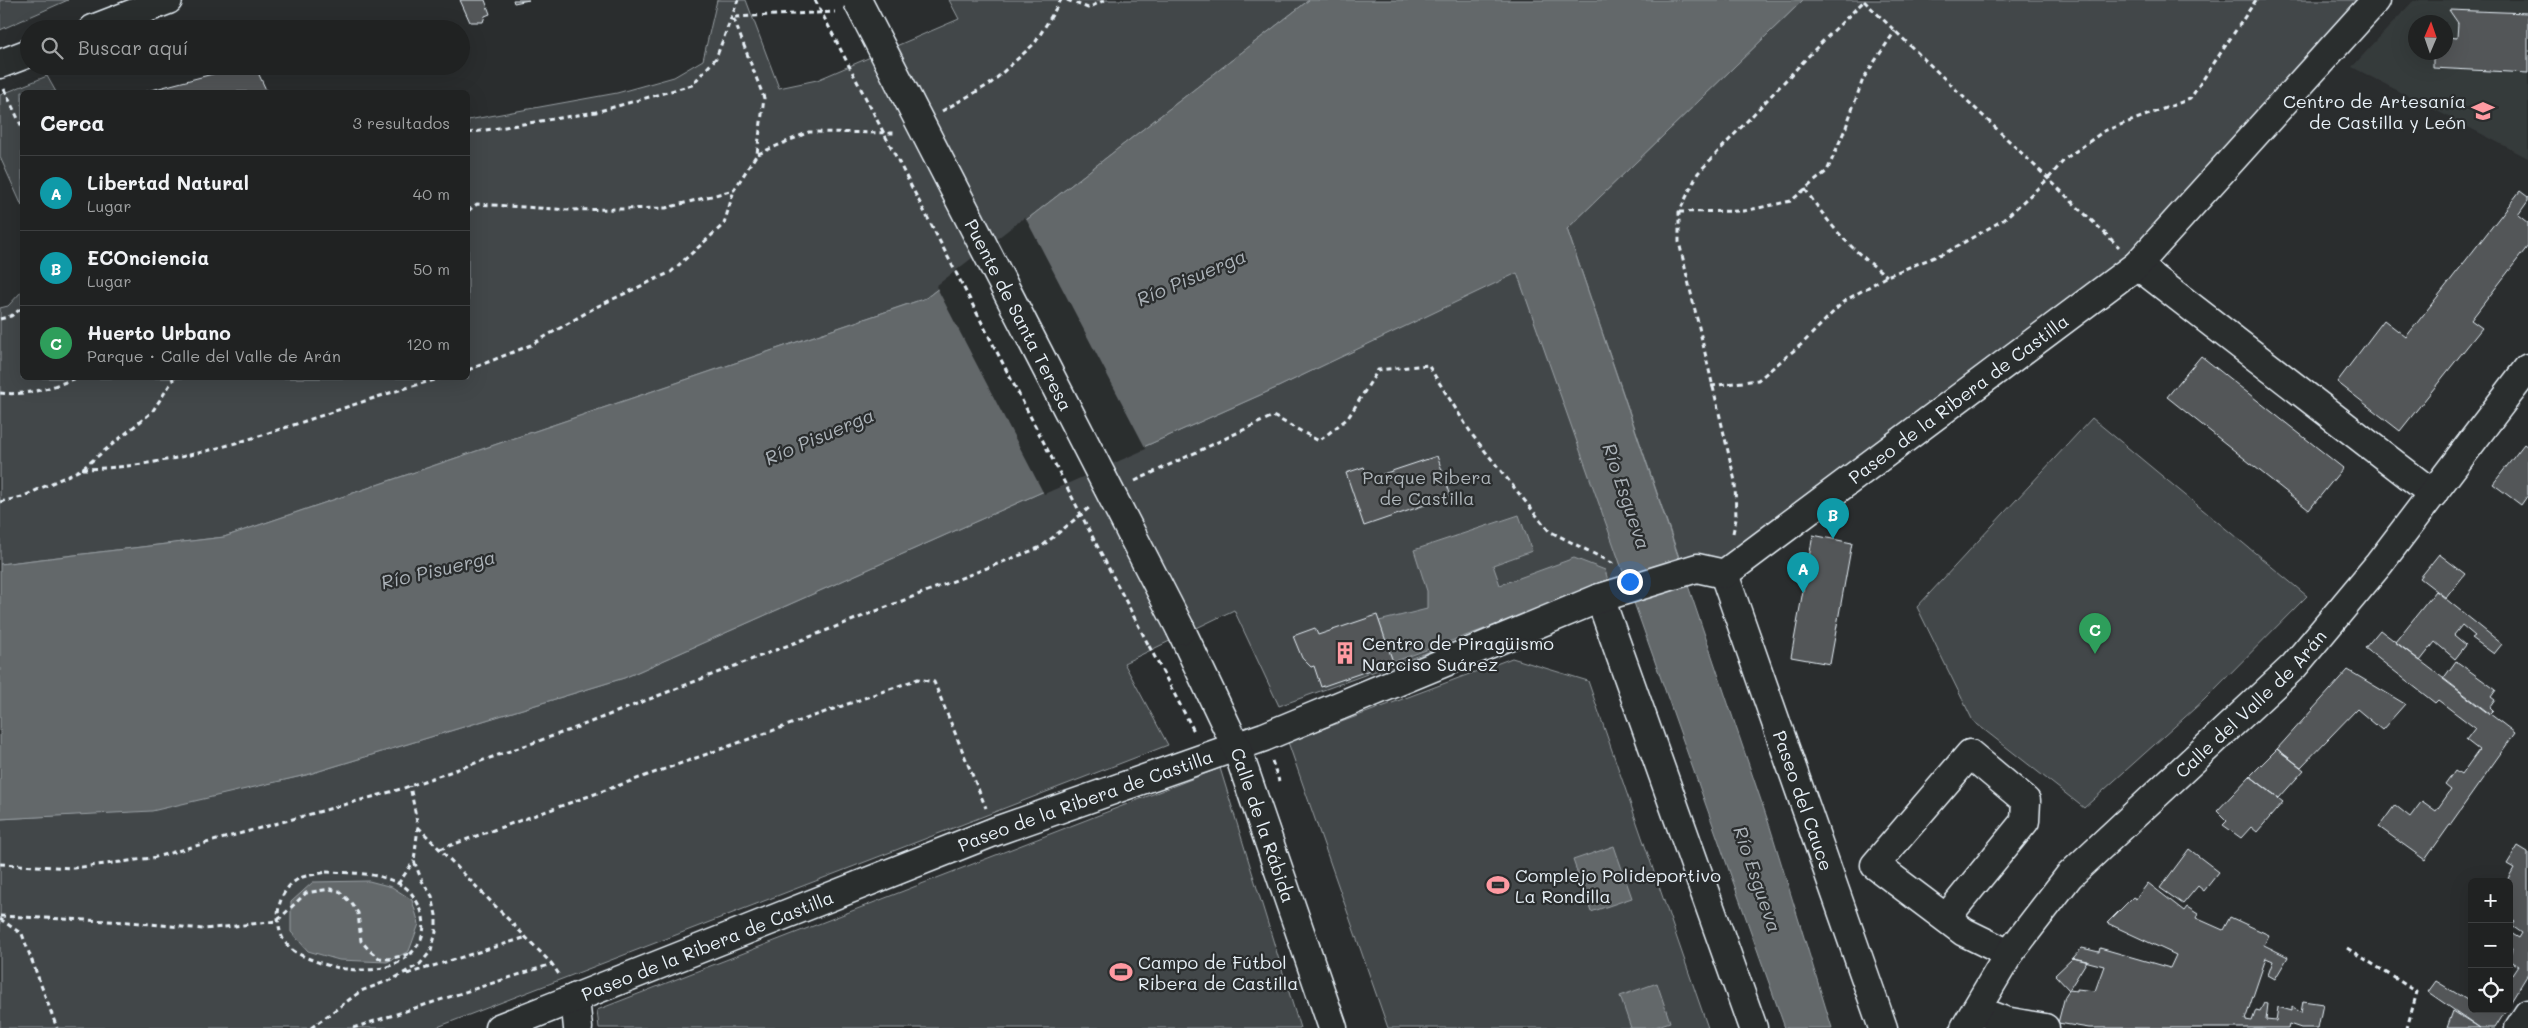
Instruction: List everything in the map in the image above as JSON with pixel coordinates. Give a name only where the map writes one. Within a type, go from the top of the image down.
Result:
[{"type":"street","points":[[116,20],[168,0]]},
{"type":"street","name":"Paseo de la Ribera de Castilla","points":[[499,1028],[996,831],[1264,737],[1613,594],[1697,568],[1724,574],[2137,265],[2376,0]]},
{"type":"street","name":"Puente de Santa Teresa","points":[[850,5],[1181,630]]},
{"type":"street","points":[[0,64],[20,56]]},
{"type":"street","points":[[2137,265],[2433,494]]},
{"type":"street","name":"Calle del Valle de Arán","points":[[1971,1019],[2009,954],[2069,876],[2294,666],[2379,564],[2525,381]]},
{"type":"street","name":"Paseo del Cauce","points":[[1724,574],[1883,1028]]},
{"type":"street","points":[[1613,594],[1753,1028]]},
{"type":"street","name":"Calle de la Rábida","points":[[1181,630],[1236,746],[1333,1028]]},
{"type":"street","points":[[1946,918],[2025,821],[2026,801],[1970,754],[1875,866],[1964,932],[2009,954]]},
{"type":"street","points":[[575,998],[578,1028]]},
{"type":"street","points":[[2519,1028],[2528,1014]]},
{"type":"street","points":[[1971,1019],[2045,1028]]},
{"type":"path","points":[[470,133],[596,112],[692,85],[716,58],[738,0]]},
{"type":"path","points":[[815,0],[1149,646],[1208,756]]},
{"type":"path","points":[[1067,0],[1088,8],[1105,0]]},
{"type":"path","points":[[1724,574],[1736,519],[1735,481],[1711,386],[1679,242],[1679,212],[1698,173],[1864,0],[2137,265]]},
{"type":"path","points":[[1711,386],[1758,380],[1803,343],[1843,302],[1887,276],[1947,252],[2003,220],[2048,179],[2065,160],[2104,131],[2190,99],[2256,0]]},
{"type":"path","points":[[733,17],[833,12],[850,5]]},
{"type":"path","points":[[470,369],[531,345],[596,307],[671,272],[724,224],[734,190],[757,154],[764,98],[733,17]]},
{"type":"path","points":[[1679,212],[1744,211],[1791,200],[1805,189],[1826,171],[1846,127],[1862,79],[1895,31]]},
{"type":"path","points":[[0,80],[20,123]]},
{"type":"path","points":[[1805,189],[1833,229],[1865,260],[1887,276]]},
{"type":"path","points":[[470,208],[476,204],[570,210],[666,208],[734,190]]},
{"type":"path","points":[[0,319],[11,316],[20,309]]},
{"type":"path","points":[[1126,486],[1273,416],[1319,441],[1348,418],[1378,370],[1428,365],[1473,436],[1549,531],[1612,563],[1613,594]]},
{"type":"path","points":[[0,393],[14,395],[51,388],[71,380]]},
{"type":"path","points":[[0,502],[22,497],[82,470],[152,412],[173,380]]},
{"type":"path","points":[[82,470],[115,469],[216,450],[436,380]]},
{"type":"path","points":[[0,864],[74,868],[152,858],[410,786],[570,730],[1041,547],[1093,505]]},
{"type":"path","points":[[440,849],[918,679],[934,682],[996,831]]},
{"type":"path","points":[[398,884],[414,861],[418,827],[410,786]]},
{"type":"path","points":[[418,827],[552,964],[575,998]]},
{"type":"path","points":[[399,976],[420,964],[431,950],[436,932],[436,915],[432,896],[422,880],[414,861]]},
{"type":"path","points":[[326,872],[355,873],[382,877],[398,884],[405,887],[419,904],[424,919],[423,936],[413,953],[397,964],[352,970],[323,964],[296,954],[282,937],[277,921],[278,905],[286,889],[300,878],[326,872]]},
{"type":"path","points":[[0,918],[129,922],[202,929],[277,921],[306,892],[322,889],[339,892],[352,904],[358,913],[362,941],[379,958],[389,959],[413,953]]},
{"type":"path","points":[[0,918],[22,934],[57,1028]]},
{"type":"path","points":[[311,1028],[361,991],[399,976],[527,938]]},
{"type":"path","points":[[2347,948],[2417,992],[2407,1028]]},
{"type":"path","points":[[353,1028],[552,964]]},
{"type":"shaded area","name":"Centro de Artesanía de Castilla y León","points":[[2414,0],[2528,0],[2528,158],[2352,67]]},
{"type":"green space","points":[[0,0],[68,0],[20,20],[0,30]]},
{"type":"green space","points":[[717,0],[746,0],[779,88],[817,80],[959,19],[949,0],[1309,0],[926,298],[224,537],[0,564],[0,308],[8,306],[20,293],[20,380],[470,380],[470,120],[617,93],[674,77],[703,60]]},
{"type":"green space","points":[[1803,0],[2364,0],[2132,256],[1735,557],[1681,563],[1567,229]]},
{"type":"green space","points":[[47,76],[55,90],[20,90],[20,202],[0,157],[0,95]]},
{"type":"green space","name":"Parque Ribera de Castilla","points":[[1517,272],[1627,580],[1279,706],[1234,610],[1124,663],[1168,745],[435,1028],[0,1028],[0,819],[152,810],[306,775],[624,678],[1276,388]]},
{"type":"green space","points":[[2092,418],[2307,596],[2204,700],[2084,808],[1973,721],[1917,607]]},
{"type":"green space","name":"Complejo Polideportivo La Rondilla","points":[[1512,658],[1588,681],[1708,1028],[1388,1028],[1288,742]]},
{"type":"green space","points":[[1220,768],[1300,1028],[599,1028],[597,1010]]},
{"type":"water","points":[[1309,0],[1803,0],[1567,229],[1770,827],[1832,1028],[1785,1028],[1517,273],[1276,388],[624,678],[306,775],[152,811],[0,819],[0,564],[224,537],[926,298]]},
{"type":"water","points":[[1519,515],[1532,551],[1493,565],[1500,585],[1574,558],[1605,570],[1609,584],[1393,662],[1379,621],[1427,609],[1427,591],[1414,550]]},
{"type":"water","points":[[1614,846],[1632,898],[1591,912],[1573,860]]},
{"type":"water","points":[[369,881],[392,887],[412,900],[419,924],[409,951],[387,962],[339,960],[308,951],[291,932],[291,902],[313,882]]},
{"type":"water","points":[[1657,983],[1670,1022],[1652,1028],[1631,1028],[1620,996]]},
{"type":"pier","points":[[1025,217],[1146,449],[1044,494],[936,286]]},
{"type":"building","points":[[460,0],[485,0],[490,14],[485,16],[483,22],[470,22]]},
{"type":"building","points":[[513,0],[529,0],[514,3]]},
{"type":"building","points":[[2449,10],[2528,13],[2528,73],[2433,68],[2433,60],[2453,60],[2453,38],[2457,38],[2458,23]]},
{"type":"building","points":[[209,75],[259,75],[266,90],[152,90]]},
{"type":"building","points":[[2520,191],[2528,197],[2528,201],[2518,215],[2528,223],[2528,246],[2471,320],[2482,328],[2400,431],[2337,382],[2384,320],[2406,337]]},
{"type":"building","points":[[2201,356],[2343,468],[2309,510],[2167,397]]},
{"type":"building","points":[[2524,444],[2528,447],[2528,495],[2521,505],[2493,484]]},
{"type":"building","points":[[1437,456],[1451,496],[1364,526],[1346,473],[1364,467],[1368,479]]},
{"type":"building","points":[[1813,535],[1852,543],[1830,664],[1791,657]]},
{"type":"building","points":[[2439,554],[2465,574],[2446,598],[2420,578]]},
{"type":"building","points":[[2436,591],[2502,644],[2494,654],[2472,638],[2475,636],[2462,625],[2454,635],[2466,645],[2455,659],[2435,642],[2420,661],[2395,642]]},
{"type":"building","name":"Centro de Piragüismo Narciso Suárez","points":[[1377,615],[1393,662],[1321,687],[1314,666],[1311,667],[1302,658],[1293,636],[1315,628],[1318,635]]},
{"type":"building","points":[[2380,630],[2515,733],[2425,860],[2379,827],[2395,805],[2410,817],[2422,801],[2436,811],[2451,790],[2445,785],[2455,771],[2461,775],[2479,750],[2466,740],[2475,728],[2438,700],[2435,703],[2365,648]]},
{"type":"building","points":[[2456,661],[2496,690],[2491,697],[2495,700],[2490,707],[2493,710],[2489,714],[2443,679]]},
{"type":"building","points":[[2348,670],[2405,704],[2382,730],[2357,709],[2301,767],[2277,749]]},
{"type":"building","points":[[2277,749],[2304,770],[2279,798],[2250,776]]},
{"type":"building","points":[[2250,776],[2283,802],[2257,832],[2251,827],[2241,838],[2223,825],[2227,821],[2217,811]]},
{"type":"building","points":[[2518,846],[2528,852],[2528,974],[2513,998],[2513,975],[2519,966],[2513,962],[2513,934],[2519,938],[2522,933],[2513,927],[2515,922],[2513,921],[2513,878],[2508,878],[2514,868],[2507,864]]},
{"type":"building","points":[[2189,849],[2219,872],[2204,891],[2198,886],[2183,904],[2160,888]]},
{"type":"building","points":[[2148,883],[2184,911],[2187,907],[2198,914],[2196,918],[2223,930],[2230,917],[2269,935],[2264,945],[2288,957],[2275,979],[2268,975],[2273,961],[2266,958],[2245,1020],[2252,1021],[2256,1010],[2260,1011],[2264,1003],[2268,1004],[2266,1020],[2276,1021],[2278,1007],[2292,1011],[2292,1006],[2301,1013],[2303,1001],[2323,1004],[2318,1028],[2301,1028],[2289,1024],[2288,1028],[2089,1028],[2058,1023],[2065,996],[2069,990],[2095,991],[2104,966],[2073,958],[2082,948],[2099,952],[2100,948],[2170,968],[2176,955],[2107,923],[2133,897],[2136,899]]},
{"type":"building","points":[[2073,958],[2087,961],[2069,990],[2055,975]]},
{"type":"building","points":[[2436,981],[2468,1001],[2468,1013],[2504,1013],[2495,1028],[2480,1028],[2428,992]]},
{"type":"building","points":[[2453,1011],[2480,1028],[2447,1028]]},
{"type":"place","name":"Centro de Artesanía de Castilla y León","points":[[2483,111]]},
{"type":"place","name":"ECOnciencia","points":[[1833,539]]},
{"type":"place","name":"Libertad Natural","points":[[1803,593]]},
{"type":"place","name":"Centro de Piragüismo Narciso Suárez","points":[[1345,653]]},
{"type":"place","name":"Huerto Urbano","points":[[2095,654]]},
{"type":"place","name":"Complejo Polideportivo La Rondilla","points":[[1498,885]]},
{"type":"place","name":"Campo de Fútbol Ribera de Castilla","points":[[1121,972]]},
{"type":"water label","name":"Río Pisuerga","points":[[1191,277]]},
{"type":"water label","name":"Río Pisuerga","points":[[819,436]]},
{"type":"water label","name":"Río Esgueva","points":[[1627,496]]},
{"type":"water label","name":"Río Pisuerga","points":[[438,569]]},
{"type":"water label","name":"Río Esgueva","points":[[1758,879]]}]
